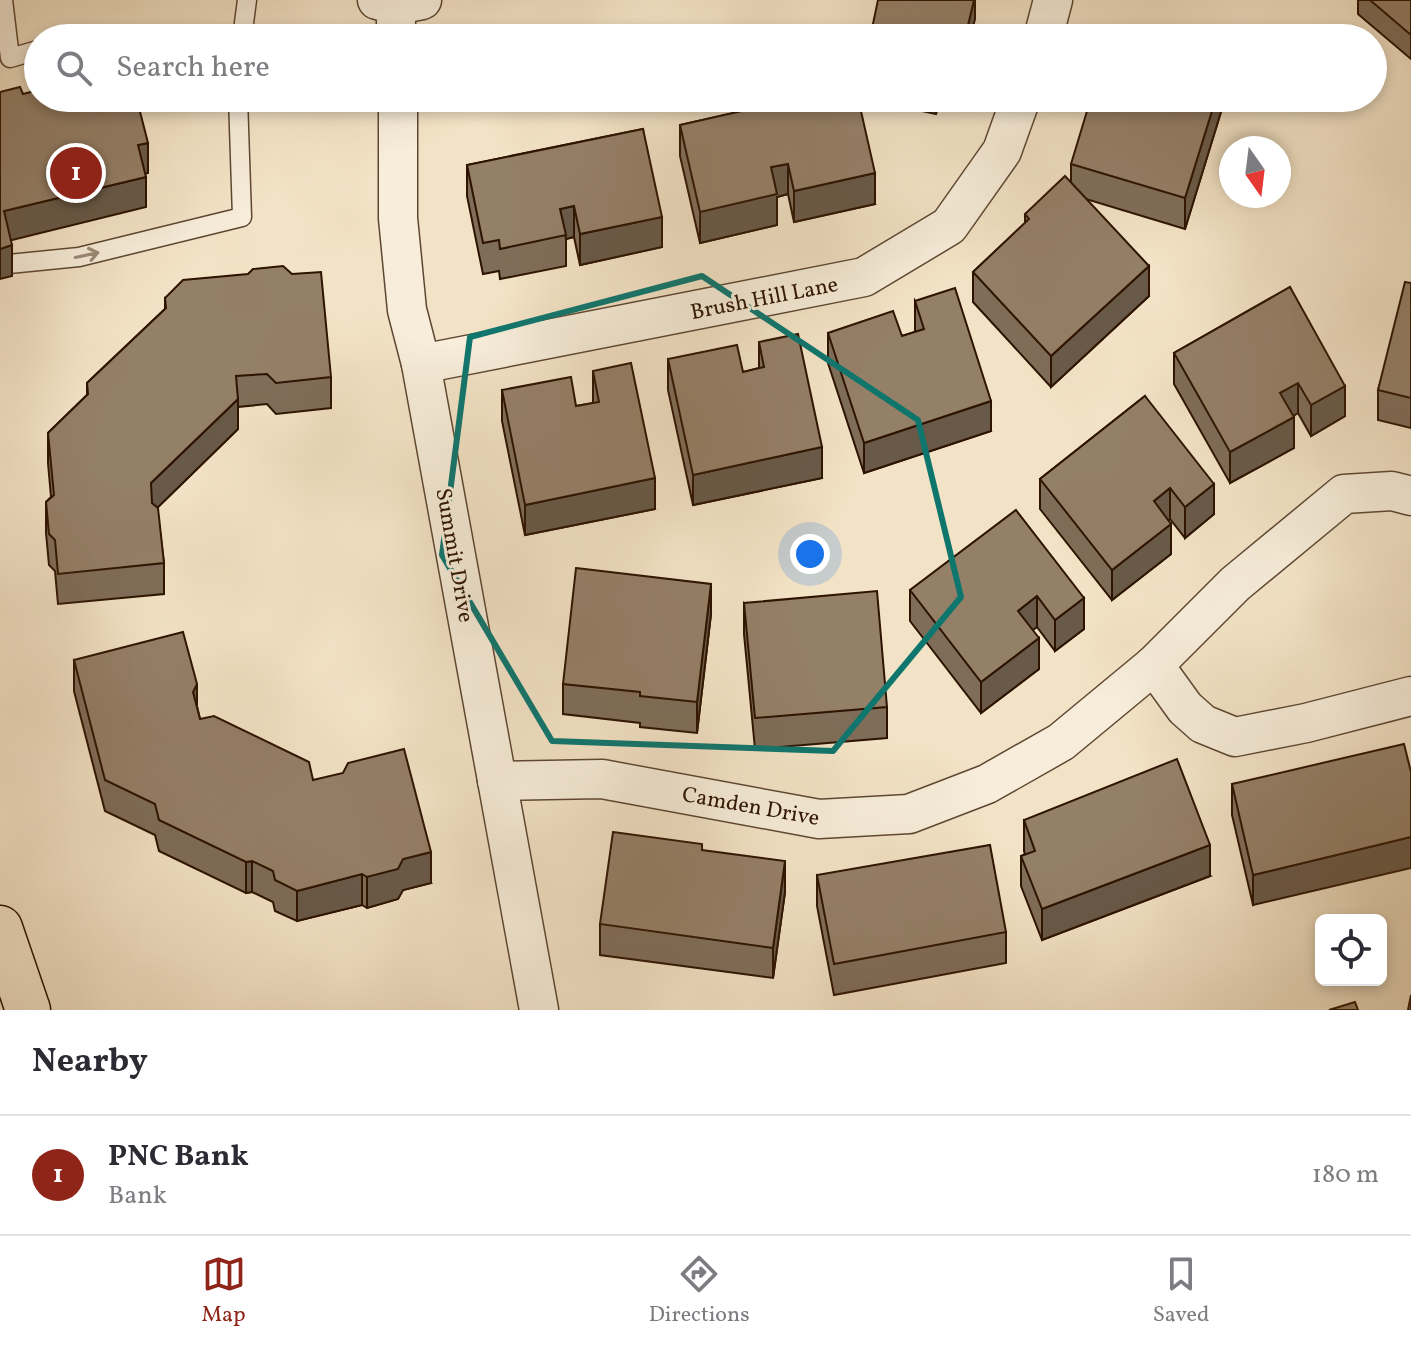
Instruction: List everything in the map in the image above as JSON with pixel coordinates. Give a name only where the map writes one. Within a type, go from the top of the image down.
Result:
[{"type":"main road","points":[[0,928],[28,1010]]},
{"type":"street","points":[[1047,24],[1053,0]]},
{"type":"street","name":"Summit Drive","points":[[398,112],[398,218],[407,310],[421,364],[539,1010]]},
{"type":"street","name":"Brush Hill Lane","points":[[421,364],[864,277],[949,226],[1002,151],[1016,112]]},
{"type":"street","name":"Camden Drive","points":[[497,781],[602,779],[819,819],[909,814],[987,784],[1061,742],[1154,665],[1235,584],[1344,494],[1392,491],[1411,496]]},
{"type":"street","points":[[1154,665],[1185,708],[1203,724],[1235,737],[1306,723],[1411,696]]},
{"type":"lane","points":[[3,0],[5,59]]},
{"type":"lane","points":[[244,24],[247,0]]},
{"type":"lane","points":[[9,264],[79,257],[242,217],[238,112]]},
{"type":"highlighted area","points":[[702,276],[918,420],[961,597],[833,751],[552,741],[442,555],[470,337]]},
{"type":"building","points":[[878,0],[974,0],[968,24],[873,24]]},
{"type":"building","points":[[1370,0],[1411,0],[1411,35]]},
{"type":"building","points":[[20,87],[24,94],[24,112],[140,112],[148,143],[138,145],[146,177],[4,211],[12,245],[0,249],[0,92]]},
{"type":"building","points":[[737,112],[861,112],[875,173],[794,191],[788,164],[771,167],[777,194],[700,212],[680,125]]},
{"type":"building","points":[[1087,112],[1212,112],[1185,198],[1071,164]]},
{"type":"building","points":[[643,129],[662,217],[580,234],[574,206],[560,209],[566,235],[500,249],[499,240],[483,243],[467,165]]},
{"type":"building","points":[[1065,176],[1149,266],[1051,356],[973,272],[1029,219],[1025,214]]},
{"type":"building","points":[[283,266],[292,274],[321,272],[331,377],[276,383],[267,374],[236,376],[238,399],[151,483],[152,503],[158,508],[164,563],[58,574],[55,540],[49,534],[46,502],[54,495],[48,433],[88,394],[87,383],[166,308],[165,298],[183,280],[248,274],[253,269]]},
{"type":"building","points":[[1405,282],[1411,283],[1411,398],[1378,390]]},
{"type":"building","points":[[1290,287],[1345,386],[1311,405],[1298,383],[1280,393],[1294,417],[1230,452],[1174,353]]},
{"type":"building","points":[[955,288],[991,401],[864,443],[828,333],[893,311],[902,336],[924,329],[915,301]]},
{"type":"building","points":[[798,334],[822,447],[693,475],[668,359],[737,345],[743,372],[764,367],[759,342]]},
{"type":"building","points":[[631,363],[655,478],[525,505],[502,390],[571,377],[576,406],[599,402],[593,371]]},
{"type":"building","points":[[1145,396],[1214,484],[1185,507],[1170,488],[1154,501],[1171,524],[1112,570],[1040,479]]},
{"type":"building","points":[[1016,510],[1084,598],[1055,620],[1037,596],[1018,611],[1039,638],[981,682],[910,590]]},
{"type":"building","points":[[576,568],[711,584],[697,702],[563,684]]},
{"type":"building","points":[[877,591],[887,707],[755,718],[744,603]]},
{"type":"building","points":[[183,632],[197,684],[193,692],[200,719],[214,716],[309,762],[313,780],[343,773],[348,763],[404,749],[431,852],[403,859],[398,869],[367,877],[362,874],[297,891],[275,880],[273,871],[252,861],[246,862],[159,820],[155,804],[105,780],[74,660]]},
{"type":"building","points":[[1404,744],[1411,772],[1411,837],[1253,875],[1232,784]]},
{"type":"building","points":[[1177,759],[1210,845],[1042,909],[1021,856],[1035,851],[1024,820]]},
{"type":"building","points":[[613,832],[702,844],[702,850],[785,861],[773,948],[600,924]]},
{"type":"building","points":[[990,845],[1006,932],[834,964],[817,875]]},
{"type":"building","points":[[1355,1002],[1358,1010],[1329,1010]]},
{"type":"place","name":"PNC Bank","points":[[76,173]]}]
